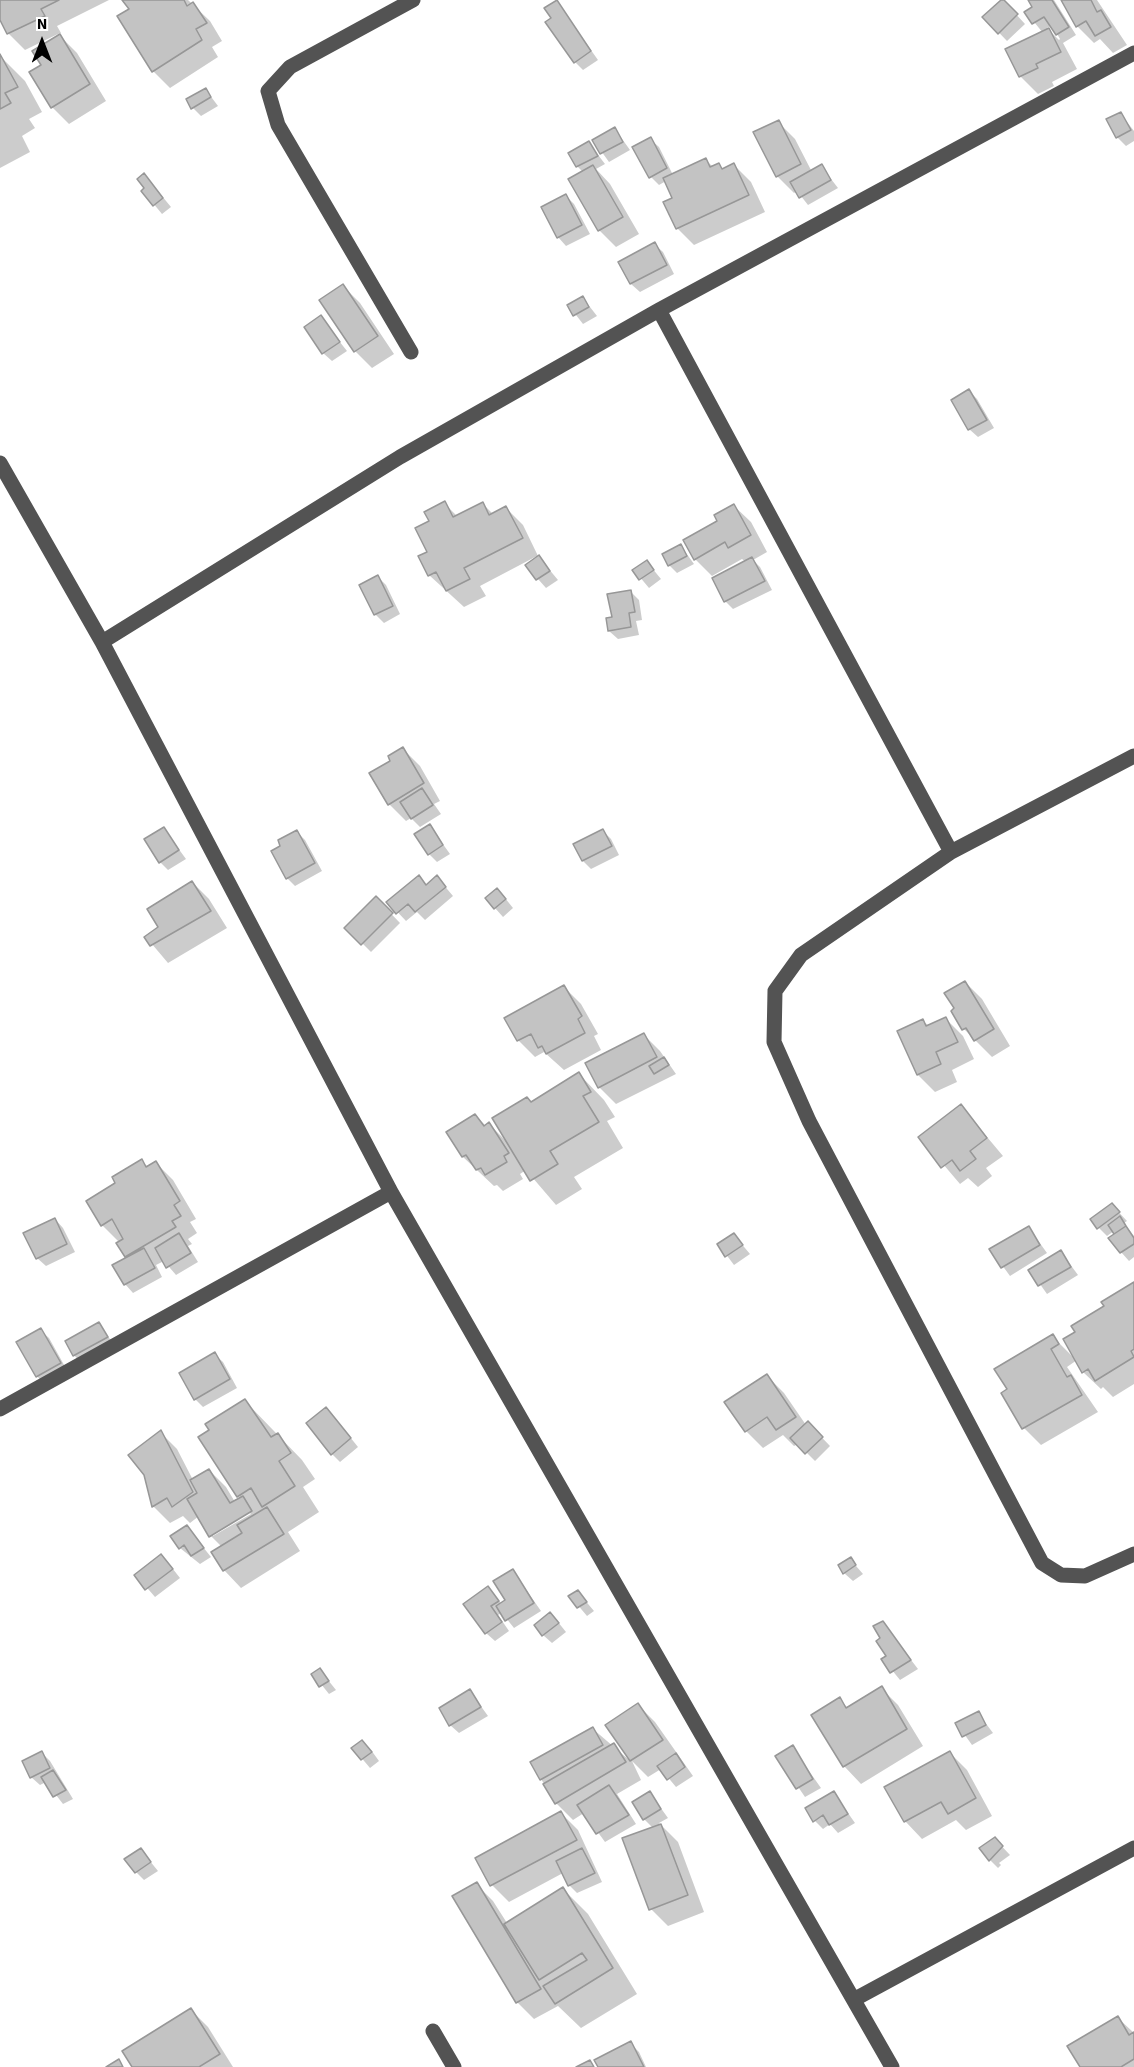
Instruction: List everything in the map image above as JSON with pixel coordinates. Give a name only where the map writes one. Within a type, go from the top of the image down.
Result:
[{"type":"street","points":[[411,352],[278,125],[268,91],[290,67],[412,0]]},
{"type":"street","points":[[102,642],[400,457],[659,310],[1134,53]]},
{"type":"street","points":[[659,310],[951,852]]},
{"type":"street","points":[[0,463],[102,642],[391,1192],[681,1703],[855,1999],[892,2067]]},
{"type":"street","points":[[1134,756],[951,852],[801,955],[775,991],[774,1042],[809,1121],[1042,1563],[1061,1575],[1085,1576],[1134,1554]]},
{"type":"street","points":[[0,1409],[391,1192]]},
{"type":"street","points":[[855,1999],[1134,1848]]},
{"type":"street","points":[[433,2031],[454,2067]]},
{"type":"building","points":[[0,0],[59,0],[41,9],[45,16],[7,34],[0,20]]},
{"type":"building","points":[[122,0],[184,0],[187,6],[193,2],[207,23],[196,29],[202,40],[152,72],[117,16],[129,9]]},
{"type":"building","points":[[557,0],[591,51],[574,63],[545,22],[551,18],[544,8]]},
{"type":"building","points":[[1001,0],[1004,0],[1018,14],[998,34],[982,17]]},
{"type":"building","points":[[1028,0],[1052,0],[1069,27],[1056,35],[1044,17],[1032,24],[1024,12],[1032,7]]},
{"type":"building","points":[[1061,0],[1091,0],[1097,12],[1101,10],[1111,27],[1095,36],[1086,21],[1076,27]]},
{"type":"building","points":[[1049,28],[1061,52],[1036,64],[1038,68],[1019,77],[1005,49]]},
{"type":"building","points":[[60,34],[90,84],[51,108],[29,72],[41,65],[32,51]]},
{"type":"building","points":[[0,54],[18,87],[5,93],[11,103],[0,109]]},
{"type":"building","points":[[206,88],[211,97],[191,109],[186,99]]},
{"type":"building","points":[[1121,112],[1131,130],[1116,138],[1106,119]]},
{"type":"building","points":[[779,120],[801,164],[776,177],[753,132]]},
{"type":"building","points":[[615,127],[623,142],[600,154],[592,140]]},
{"type":"building","points":[[651,137],[667,168],[649,178],[632,147]]},
{"type":"building","points":[[589,141],[598,156],[576,167],[568,153]]},
{"type":"building","points":[[706,158],[710,167],[719,163],[722,169],[734,163],[749,195],[676,229],[663,202],[672,198],[663,178]]},
{"type":"building","points":[[822,164],[831,180],[799,198],[790,182]]},
{"type":"building","points":[[593,165],[623,217],[598,231],[568,179]]},
{"type":"building","points":[[144,173],[163,198],[153,206],[141,191],[144,188],[137,179]]},
{"type":"building","points":[[566,194],[582,225],[557,238],[541,207]]},
{"type":"building","points":[[655,242],[667,265],[630,284],[618,262]]},
{"type":"building","points":[[343,284],[378,336],[354,352],[319,300]]},
{"type":"building","points":[[583,296],[589,307],[573,316],[567,305]]},
{"type":"building","points":[[321,315],[340,342],[322,354],[304,327]]},
{"type":"building","points":[[969,389],[987,420],[968,430],[951,400]]},
{"type":"building","points":[[445,501],[453,517],[483,502],[489,515],[506,506],[523,538],[464,568],[470,579],[446,591],[436,572],[428,576],[418,556],[427,552],[415,528],[429,521],[424,512]]},
{"type":"building","points":[[734,504],[751,535],[728,548],[725,542],[694,560],[683,540],[717,521],[714,515]]},
{"type":"building","points":[[681,544],[687,556],[668,566],[662,554]]},
{"type":"building","points":[[539,555],[550,571],[536,580],[525,565]]},
{"type":"building","points":[[752,557],[765,581],[724,602],[712,578]]},
{"type":"building","points":[[647,560],[654,570],[639,580],[632,570]]},
{"type":"building","points":[[378,575],[393,606],[374,615],[359,585]]},
{"type":"building","points":[[631,590],[635,612],[629,613],[631,627],[608,631],[606,618],[612,617],[607,594]]},
{"type":"building","points":[[403,747],[424,783],[388,805],[369,773],[390,761],[388,756]]},
{"type":"building","points":[[422,788],[433,805],[411,819],[400,802]]},
{"type":"building","points":[[430,824],[443,845],[428,855],[414,834]]},
{"type":"building","points":[[164,827],[179,850],[159,863],[144,839]]},
{"type":"building","points":[[603,829],[612,846],[582,861],[573,844]]},
{"type":"building","points":[[297,830],[315,863],[286,879],[271,851],[280,846],[278,840]]},
{"type":"building","points":[[419,875],[426,885],[437,875],[446,887],[415,912],[408,904],[396,914],[386,902]]},
{"type":"building","points":[[192,881],[211,911],[150,946],[144,937],[158,927],[147,909]]},
{"type":"building","points":[[497,888],[506,899],[494,909],[485,898]]},
{"type":"building","points":[[376,896],[393,913],[361,945],[344,928]]},
{"type":"building","points":[[965,981],[994,1029],[974,1041],[966,1028],[962,1030],[951,1011],[954,1008],[944,993]]},
{"type":"building","points":[[564,985],[582,1016],[578,1019],[585,1033],[546,1054],[542,1046],[538,1048],[531,1034],[517,1041],[504,1018]]},
{"type":"building","points":[[946,1017],[958,1042],[936,1052],[941,1064],[917,1075],[897,1031],[923,1019],[926,1026]]},
{"type":"building","points":[[644,1033],[657,1057],[598,1088],[585,1063]]},
{"type":"building","points":[[664,1057],[669,1065],[654,1074],[649,1066]]},
{"type":"building","points":[[579,1072],[591,1092],[583,1096],[599,1122],[550,1151],[558,1164],[530,1181],[492,1118],[527,1097],[531,1102]]},
{"type":"building","points":[[961,1104],[987,1138],[970,1151],[976,1159],[960,1171],[952,1160],[941,1168],[918,1137]]},
{"type":"building","points":[[475,1114],[484,1126],[489,1122],[509,1153],[504,1156],[507,1162],[485,1175],[481,1168],[476,1170],[466,1155],[462,1157],[446,1132]]},
{"type":"building","points":[[142,1159],[146,1167],[156,1161],[180,1201],[174,1205],[181,1216],[172,1221],[176,1227],[125,1257],[116,1243],[123,1239],[112,1219],[101,1226],[86,1201],[115,1183],[112,1177]]},
{"type":"building","points":[[1112,1203],[1120,1212],[1097,1229],[1090,1219]]},
{"type":"building","points":[[1120,1216],[1126,1226],[1114,1234],[1108,1225]]},
{"type":"building","points":[[55,1218],[67,1244],[36,1259],[23,1233]]},
{"type":"building","points":[[1029,1226],[1040,1245],[1001,1268],[989,1249]]},
{"type":"building","points":[[1126,1226],[1134,1238],[1134,1244],[1120,1253],[1108,1238]]},
{"type":"building","points":[[179,1233],[191,1253],[166,1268],[155,1248]]},
{"type":"building","points":[[734,1233],[743,1245],[725,1257],[717,1244]]},
{"type":"building","points":[[144,1248],[155,1268],[124,1285],[112,1265]]},
{"type":"building","points":[[1061,1250],[1071,1267],[1038,1286],[1028,1270]]},
{"type":"building","points":[[1134,1282],[1134,1349],[1131,1351],[1134,1357],[1095,1381],[1088,1369],[1082,1373],[1063,1339],[1075,1332],[1071,1326],[1104,1306],[1101,1302]]},
{"type":"building","points":[[99,1322],[108,1337],[73,1356],[65,1341]]},
{"type":"building","points":[[41,1328],[61,1363],[36,1377],[16,1342]]},
{"type":"building","points":[[1053,1334],[1059,1344],[1051,1349],[1067,1377],[1071,1375],[1082,1395],[1022,1429],[1001,1393],[1007,1389],[994,1369]]},
{"type":"building","points":[[215,1352],[230,1379],[194,1400],[179,1373]]},
{"type":"building","points":[[767,1374],[796,1417],[776,1430],[767,1417],[745,1432],[724,1402]]},
{"type":"building","points":[[245,1399],[271,1437],[278,1433],[291,1453],[279,1461],[295,1486],[262,1507],[251,1488],[237,1497],[198,1437],[209,1430],[205,1424]]},
{"type":"building","points":[[326,1407],[351,1438],[331,1455],[306,1423]]},
{"type":"building","points":[[808,1421],[823,1437],[805,1454],[790,1438]]},
{"type":"building","points":[[161,1430],[193,1492],[172,1507],[167,1498],[152,1507],[144,1475],[128,1455]]},
{"type":"building","points":[[209,1469],[230,1503],[243,1496],[252,1511],[209,1537],[187,1499],[197,1493],[190,1480]]},
{"type":"building","points":[[267,1507],[284,1534],[223,1571],[211,1552],[242,1533],[237,1525]]},
{"type":"building","points":[[187,1525],[204,1548],[191,1556],[184,1545],[179,1549],[170,1536]]},
{"type":"building","points":[[161,1554],[173,1569],[145,1590],[134,1575]]},
{"type":"building","points":[[851,1557],[856,1565],[843,1574],[838,1565]]},
{"type":"building","points":[[513,1569],[534,1603],[505,1621],[496,1606],[505,1600],[493,1581]]},
{"type":"building","points":[[488,1586],[499,1601],[491,1606],[502,1622],[485,1634],[463,1604]]},
{"type":"building","points":[[578,1590],[587,1602],[577,1608],[568,1596]]},
{"type":"building","points":[[550,1612],[559,1623],[542,1636],[534,1625]]},
{"type":"building","points":[[883,1621],[911,1660],[890,1673],[881,1659],[886,1656],[876,1641],[880,1638],[873,1626]]},
{"type":"building","points":[[320,1668],[329,1681],[319,1687],[311,1674]]},
{"type":"building","points":[[882,1686],[907,1729],[843,1767],[811,1715],[840,1697],[846,1708]]},
{"type":"building","points":[[470,1689],[481,1707],[449,1726],[439,1708]]},
{"type":"building","points":[[638,1703],[663,1740],[630,1761],[605,1725]]},
{"type":"building","points":[[979,1711],[986,1725],[962,1737],[955,1723]]},
{"type":"building","points":[[593,1727],[603,1745],[540,1780],[530,1762]]},
{"type":"building","points":[[362,1740],[372,1752],[361,1760],[351,1748]]},
{"type":"building","points":[[614,1743],[626,1762],[555,1804],[543,1784]]},
{"type":"building","points":[[793,1745],[813,1779],[796,1789],[775,1756]]},
{"type":"building","points":[[42,1751],[50,1768],[30,1778],[22,1761]]},
{"type":"building","points":[[950,1751],[976,1798],[948,1814],[941,1802],[904,1822],[884,1787]]},
{"type":"building","points":[[676,1753],[685,1767],[667,1780],[657,1766]]},
{"type":"building","points":[[53,1770],[66,1790],[53,1797],[41,1777]]},
{"type":"building","points":[[609,1785],[629,1815],[596,1834],[577,1805]]},
{"type":"building","points":[[650,1791],[661,1809],[643,1820],[632,1802]]},
{"type":"building","points":[[834,1791],[848,1814],[829,1825],[823,1815],[813,1822],[805,1808]]},
{"type":"building","points":[[561,1811],[577,1840],[490,1886],[475,1858]]},
{"type":"building","points":[[661,1824],[688,1895],[649,1910],[622,1838]]},
{"type":"building","points":[[995,1837],[1003,1846],[989,1861],[979,1848]]},
{"type":"building","points":[[141,1848],[151,1862],[135,1873],[124,1859]]},
{"type":"building","points":[[582,1848],[595,1873],[568,1886],[556,1861]]},
{"type":"building","points":[[477,1882],[541,1989],[516,2003],[452,1896]]},
{"type":"building","points":[[563,1887],[613,1968],[555,2004],[543,1986],[587,1960],[582,1953],[539,1980],[504,1924]]},
{"type":"building","points":[[191,2008],[220,2054],[199,2067],[132,2067],[122,2051]]},
{"type":"building","points":[[1118,2016],[1129,2035],[1134,2032],[1134,2059],[1121,2067],[1080,2067],[1067,2046]]},
{"type":"building","points":[[631,2041],[644,2067],[598,2067],[594,2060]]},
{"type":"building","points":[[119,2059],[123,2067],[106,2067]]},
{"type":"building","points":[[590,2060],[594,2067],[576,2067]]}]
